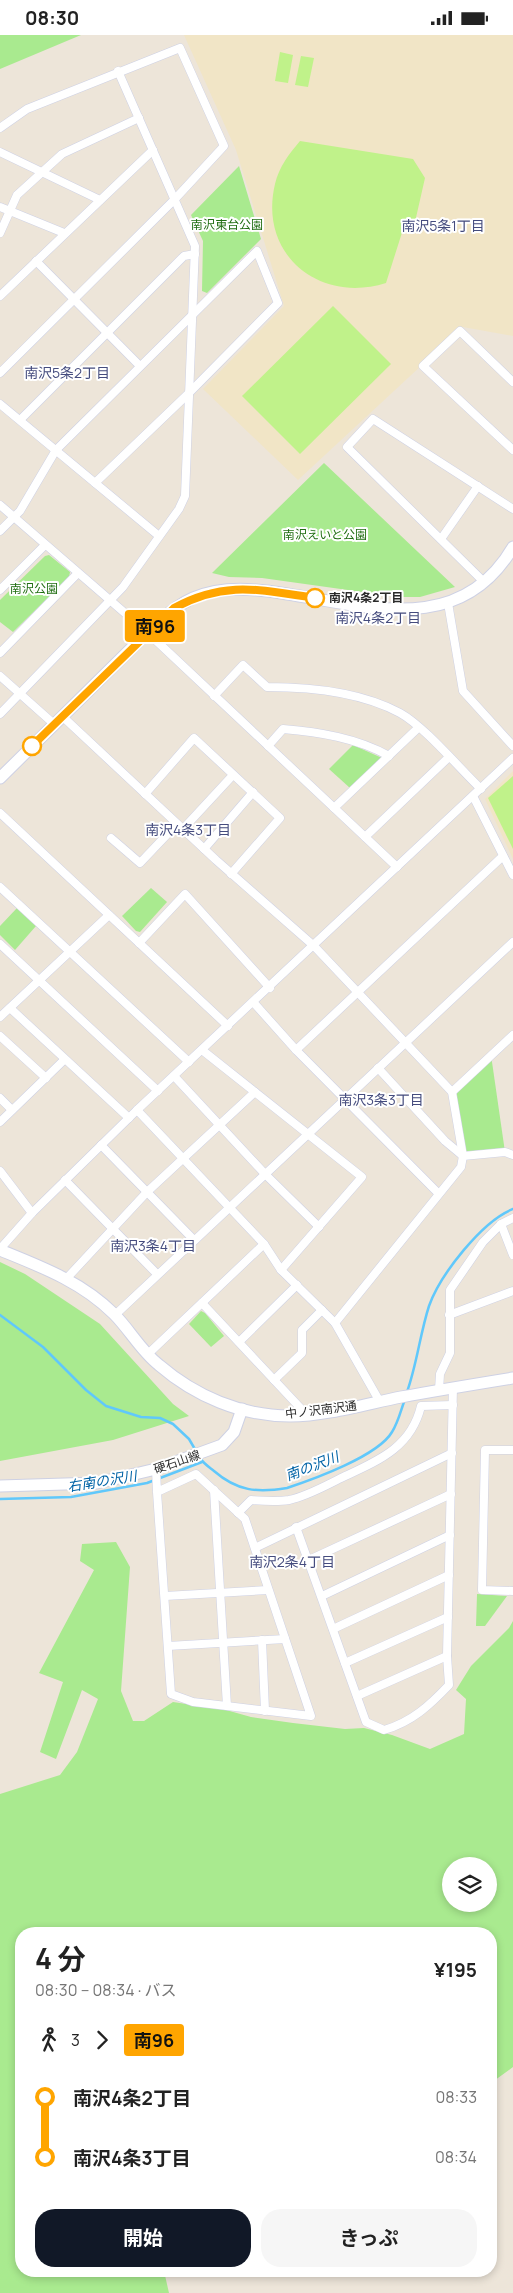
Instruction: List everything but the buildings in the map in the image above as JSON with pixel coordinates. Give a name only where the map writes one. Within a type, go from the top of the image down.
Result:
[{"type":"street","points":[[0,128],[27,109],[118,71],[180,48],[224,146],[175,199],[0,373]]},
{"type":"street","points":[[0,714],[122,587],[179,509],[185,496],[193,313],[194,241],[118,71]]},
{"type":"street","points":[[0,233],[17,195],[62,154],[139,118]]},
{"type":"street","points":[[0,296],[153,150]]},
{"type":"street","points":[[0,152],[100,200]]},
{"type":"street","points":[[0,207],[64,233]]},
{"type":"street","points":[[0,531],[20,511],[56,450],[140,365],[258,251],[278,303],[189,393],[95,483]]},
{"type":"street","points":[[20,420],[184,256],[195,254]]},
{"type":"street","points":[[36,261],[140,365]]},
{"type":"street","points":[[513,382],[460,331],[422,366],[513,450]]},
{"type":"street","points":[[0,404],[159,536]]},
{"type":"street","points":[[484,582],[347,447],[373,419],[513,509]]},
{"type":"street","points":[[441,539],[478,486]]},
{"type":"street","points":[[0,505],[148,633],[397,867]]},
{"type":"street","points":[[0,590],[45,545]]},
{"type":"street","points":[[0,778],[174,608],[194,597],[230,589],[264,590],[401,610],[425,609],[448,603],[467,594],[499,568],[513,547]]},
{"type":"street","points":[[0,653],[78,573]]},
{"type":"street","points":[[448,603],[463,691],[513,747]]},
{"type":"street","points":[[214,696],[243,665],[267,687],[296,687],[373,701],[401,714],[481,789]]},
{"type":"street","points":[[0,676],[21,694],[58,720],[145,793],[232,875],[314,946],[452,1092],[463,1156],[461,1167],[438,1193],[335,1323]]},
{"type":"street","points":[[334,808],[418,728]]},
{"type":"street","points":[[268,746],[283,729],[311,731],[368,746],[388,756]]},
{"type":"street","points":[[145,793],[194,738],[280,818],[232,875]]},
{"type":"street","points":[[365,837],[449,757]]},
{"type":"street","points":[[0,1249],[32,1213],[137,1110],[254,1003],[513,758]]},
{"type":"street","points":[[111,838],[140,863],[180,827],[232,775]]},
{"type":"street","points":[[204,849],[253,793]]},
{"type":"street","points":[[473,796],[513,875]]},
{"type":"street","points":[[0,813],[228,1026]]},
{"type":"street","points":[[296,1050],[503,856]]},
{"type":"street","points":[[0,887],[190,1062]]},
{"type":"street","points":[[139,943],[185,894],[270,988]]},
{"type":"street","points":[[0,1017],[108,915]]},
{"type":"street","points":[[115,1315],[513,942]]},
{"type":"street","points":[[0,944],[158,1091]]},
{"type":"street","points":[[254,1003],[296,1050],[438,1193]]},
{"type":"street","points":[[10,1008],[64,1060],[129,1118]]},
{"type":"street","points":[[452,1092],[513,1035]]},
{"type":"street","points":[[0,1036],[46,1078]]},
{"type":"street","points":[[202,1050],[362,1177],[281,1270]]},
{"type":"street","points":[[0,1122],[64,1060]]},
{"type":"street","points":[[378,1068],[445,1141],[463,1156],[505,1152],[513,1155]]},
{"type":"street","points":[[174,1076],[265,1174],[319,1227]]},
{"type":"street","points":[[67,1278],[147,1192],[255,1092]]},
{"type":"street","points":[[0,1098],[12,1110]]},
{"type":"street","points":[[137,1110],[264,1244],[281,1270],[335,1323],[380,1402]]},
{"type":"street","points":[[101,1145],[194,1240]]},
{"type":"street","points":[[0,1171],[32,1213]]},
{"type":"street","points":[[65,1180],[157,1275]]},
{"type":"street","points":[[435,1391],[440,1374],[450,1353],[450,1290],[483,1242],[501,1224],[513,1218]]},
{"type":"street","points":[[501,1224],[513,1255]]},
{"type":"street","points":[[148,1354],[264,1244]]},
{"type":"street","name":"中ノ沢南沢通","points":[[0,1249],[67,1278],[93,1294],[115,1315],[148,1354],[181,1383],[209,1398],[242,1409],[290,1416],[513,1378]]},
{"type":"street","points":[[239,1342],[297,1285]]},
{"type":"street","points":[[449,1315],[513,1291]]},
{"type":"street","points":[[202,1303],[306,1414]]},
{"type":"street","points":[[274,1380],[302,1353],[302,1330],[322,1310]]},
{"type":"street","points":[[296,1527],[366,1722],[384,1730],[402,1725],[429,1706],[449,1685],[447,1656],[453,1387]]},
{"type":"street","points":[[238,1513],[251,1500],[288,1500],[306,1495],[386,1457],[407,1436],[419,1415],[421,1406],[453,1405]]},
{"type":"street","name":"硬石山線","points":[[0,1486],[97,1483],[156,1469],[208,1451],[230,1439],[242,1409]]},
{"type":"street","points":[[513,1450],[485,1450],[482,1590],[513,1591]]},
{"type":"street","points":[[255,1548],[452,1453]]},
{"type":"street","points":[[156,1469],[157,1491],[172,1694],[193,1702],[311,1716],[245,1519],[196,1474],[157,1491]]},
{"type":"street","points":[[214,1490],[227,1706]]},
{"type":"street","points":[[309,1560],[451,1494]]},
{"type":"street","points":[[322,1596],[450,1535]]},
{"type":"street","points":[[333,1629],[449,1575]]},
{"type":"street","points":[[165,1596],[268,1590]]},
{"type":"street","points":[[346,1663],[448,1617]]},
{"type":"street","points":[[168,1645],[285,1639]]},
{"type":"street","points":[[262,1641],[265,1711]]},
{"type":"street","points":[[357,1696],[447,1656]]},
{"type":"shaded area","points":[[184,35],[513,35],[513,336],[463,327],[298,480],[203,389],[284,306],[236,150]]},
{"type":"shaded area","points":[[513,771],[513,859],[485,799]]},
{"type":"green space","points":[[0,35],[81,35],[0,69]]},
{"type":"green space","points":[[280,52],[293,55],[288,83],[275,81]]},
{"type":"green space","points":[[301,56],[314,58],[308,87],[295,85]]},
{"type":"green space","points":[[300,141],[413,159],[425,178],[415,222],[406,220],[386,283],[362,288],[338,286],[317,280],[299,268],[285,252],[276,232],[272,209],[275,184],[285,161]]},
{"type":"green space","name":"南沢東台公園","points":[[239,166],[261,239],[207,293],[202,291],[203,241],[191,215]]},
{"type":"green space","points":[[333,306],[391,364],[300,454],[242,396]]},
{"type":"green space","name":"南沢えいと公園","points":[[324,463],[455,587],[420,597],[398,597],[262,578],[229,577],[212,573]]},
{"type":"green space","name":"南沢公園","points":[[49,555],[70,572],[69,577],[13,632],[0,622],[0,600],[45,556]]},
{"type":"green space","points":[[353,745],[382,758],[350,788],[329,769]]},
{"type":"green space","points":[[513,776],[513,849],[488,798]]},
{"type":"green space","points":[[151,888],[167,902],[140,932],[136,931],[122,916]]},
{"type":"green space","points":[[17,908],[36,926],[15,950],[0,935],[0,926]]},
{"type":"green space","points":[[491,1055],[505,1152],[463,1156],[452,1092]]},
{"type":"green space","points":[[0,1262],[25,1274],[100,1324],[173,1404],[189,1416],[113,1440],[0,1461]]},
{"type":"green space","points":[[201,1311],[205,1313],[224,1336],[211,1347],[189,1324]]},
{"type":"green space","points":[[116,1542],[130,1567],[121,1691],[133,1721],[144,1721],[173,1702],[293,1723],[345,1729],[364,1728],[392,1735],[430,1749],[464,1734],[466,1699],[456,1690],[471,1666],[509,1628],[513,1621],[513,2067],[497,2079],[497,1927],[15,1927],[15,2277],[165,2277],[169,2293],[0,2293],[0,1794],[60,1775],[77,1752],[98,1699],[82,1690],[56,1759],[40,1752],[63,1682],[39,1673],[94,1570],[80,1561],[82,1544]]},
{"type":"green space","points":[[477,1594],[507,1596],[485,1626],[476,1626]]},
{"type":"waterway","name":"南の沢川","points":[[407,1392],[429,1306],[442,1279],[464,1250],[488,1225],[513,1209]]},
{"type":"waterway","name":"南の沢川","points":[[0,1315],[43,1347],[86,1390],[106,1406],[141,1417],[160,1418],[173,1424],[189,1439],[196,1451]]},
{"type":"waterway","name":"南の沢川","points":[[200,1458],[223,1478],[239,1486],[257,1490],[287,1488],[344,1466],[385,1441],[398,1421],[405,1399]]},
{"type":"waterway","name":"右南の沢川","points":[[0,1499],[71,1497],[147,1483],[202,1462]]},
{"type":"bus line","name":"南96","points":[[32,746],[156,624],[174,608],[194,597],[219,591],[242,589],[264,590],[315,598]]},
{"type":"place","name":"南沢4条2丁目","points":[[315,598]]},
{"type":"district","name":"南沢5条1丁目","points":[[443,226]]},
{"type":"district","name":"南沢5条2丁目","points":[[67,373]]},
{"type":"district","name":"南沢4条2丁目","points":[[378,618]]},
{"type":"district","name":"南沢4条3丁目","points":[[188,830]]},
{"type":"district","name":"南沢3条3丁目","points":[[381,1100]]},
{"type":"district","name":"南沢3条4丁目","points":[[153,1246]]},
{"type":"district","name":"南沢2条4丁目","points":[[292,1562]]}]
